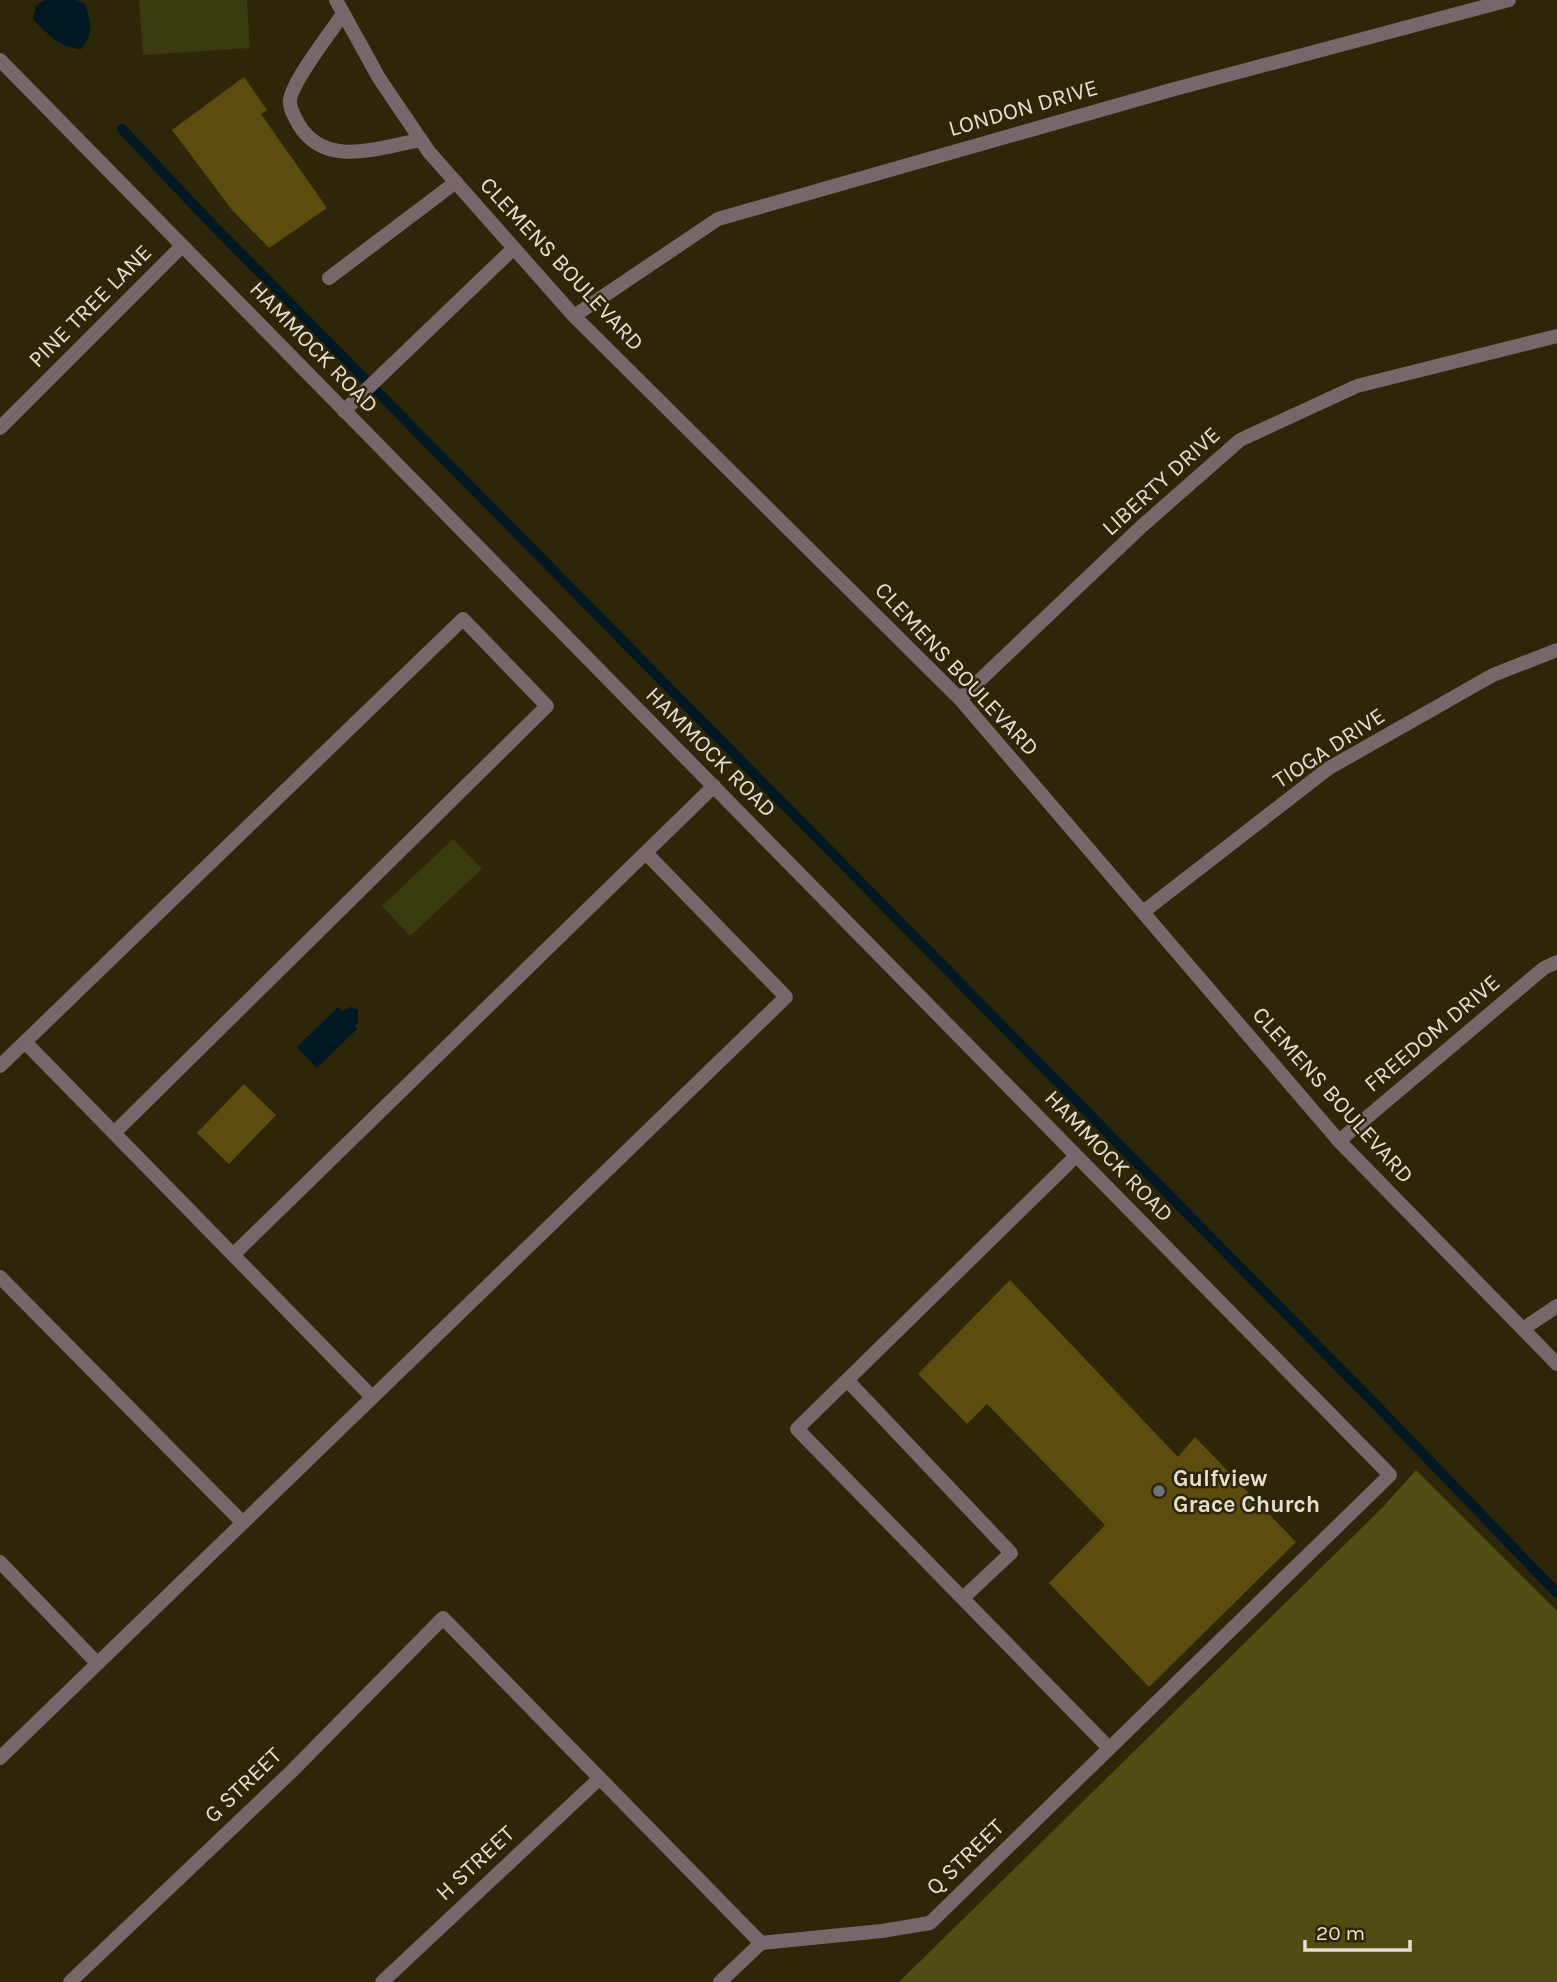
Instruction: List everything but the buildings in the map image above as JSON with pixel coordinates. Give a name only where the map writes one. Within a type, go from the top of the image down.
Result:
[{"type":"street","name":"CLEMENS BOULEVARD","points":[[336,0],[379,78],[421,140],[574,316],[960,699],[1339,1141],[1557,1364]]},
{"type":"street","name":"LONDON DRIVE","points":[[574,316],[718,219],[1171,90],[1509,0]]},
{"type":"street","points":[[343,14],[298,81],[289,101],[293,116],[307,137],[327,150],[353,152],[421,140]]},
{"type":"street","name":"HAMMOCK ROAD","points":[[0,60],[1390,1475]]},
{"type":"street","points":[[329,278],[456,182]]},
{"type":"street","name":"PINE TREE LANE","points":[[0,428],[183,246]]},
{"type":"street","points":[[344,411],[514,248]]},
{"type":"street","name":"LIBERTY DRIVE","points":[[960,699],[1142,526],[1240,440],[1357,386],[1557,336]]},
{"type":"street","points":[[0,1066],[463,619],[547,706],[114,1133]]},
{"type":"street","name":"TIOGA DRIVE","points":[[1143,912],[1329,768],[1493,675],[1557,650]]},
{"type":"street","points":[[233,1255],[714,786]]},
{"type":"street","points":[[0,1758],[786,997],[646,853]]},
{"type":"street","name":"FREEDOM DRIVE","points":[[1339,1141],[1544,968],[1557,962]]},
{"type":"street","points":[[25,1042],[372,1397]]},
{"type":"street","points":[[1076,1156],[797,1429],[1109,1748]]},
{"type":"street","points":[[0,1278],[243,1523]]},
{"type":"street","points":[[1523,1329],[1557,1307]]},
{"type":"street","points":[[847,1380],[1011,1552],[963,1598]]},
{"type":"street","name":"Q STREET","points":[[761,1943],[882,1931],[930,1923],[1390,1475]]},
{"type":"street","points":[[0,1562],[97,1663]]},
{"type":"street","name":"G STREET","points":[[70,1982],[290,1773],[443,1618],[600,1778]]},
{"type":"street","points":[[600,1778],[761,1943],[720,1982]]},
{"type":"street","name":"H STREET","points":[[382,1982],[600,1778]]},
{"type":"shaded area","points":[[139,0],[247,0],[250,48],[143,55]]},
{"type":"shaded area","points":[[453,839],[482,869],[410,936],[382,906]]},
{"type":"shaded area","points":[[1416,1470],[1557,1611],[1557,1982],[899,1982],[1383,1507]]},
{"type":"water","points":[[45,0],[76,0],[85,4],[90,28],[88,38],[81,49],[60,43],[33,19],[36,5]]},
{"type":"water","points":[[338,1007],[342,1011],[351,1007],[358,1010],[358,1022],[355,1026],[357,1029],[317,1068],[297,1047]]},
{"type":"waterway","points":[[122,129],[207,219],[1376,1405],[1557,1593]]},
{"type":"place","name":"Gulfview Grace Church","points":[[1159,1491]]}]
